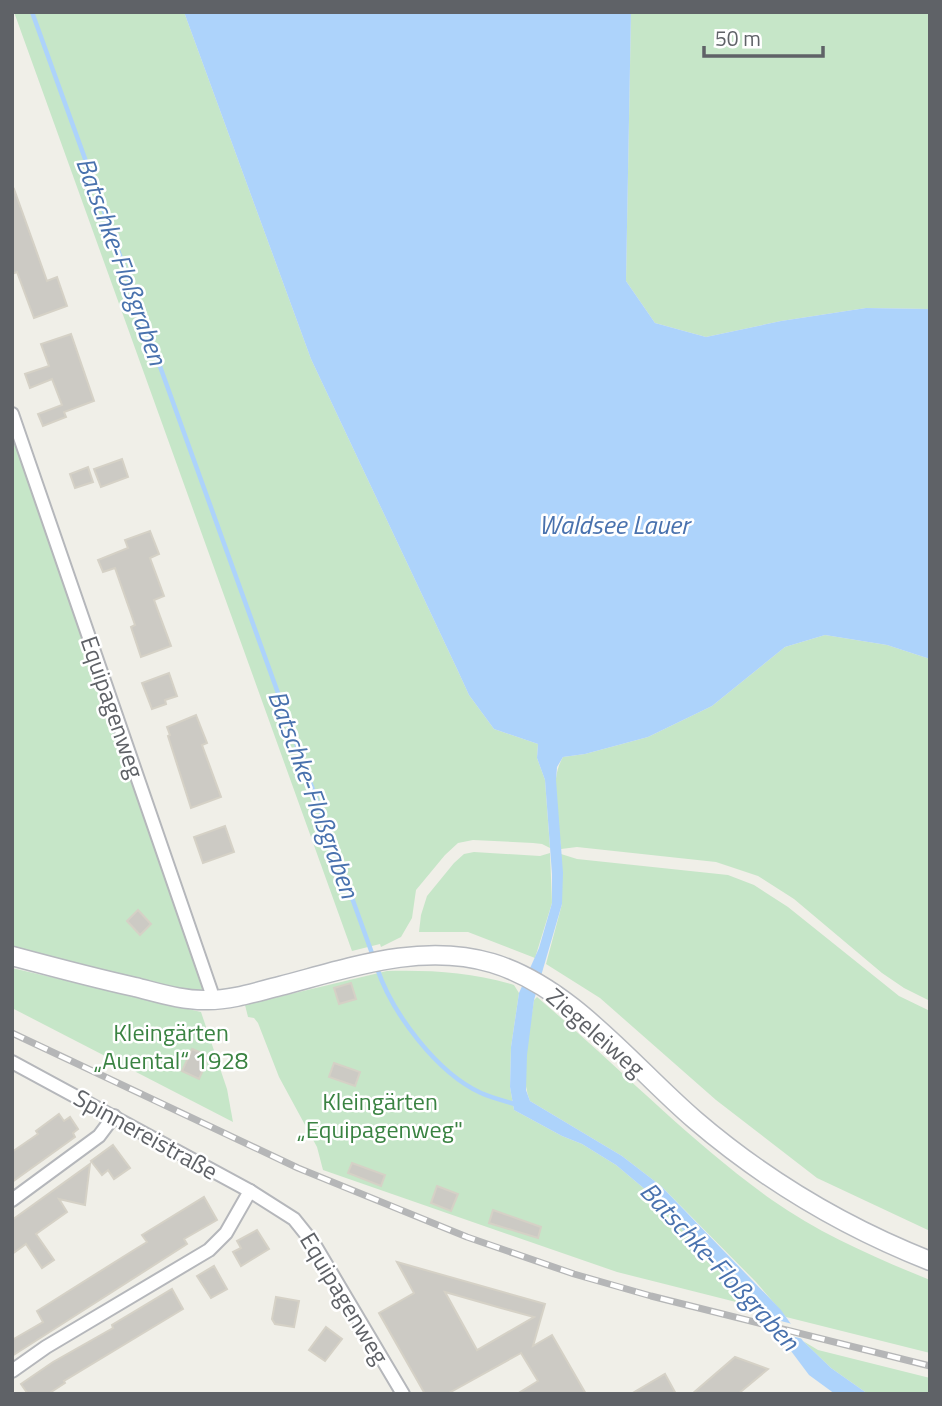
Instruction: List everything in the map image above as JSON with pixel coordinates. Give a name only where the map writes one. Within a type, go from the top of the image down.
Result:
[{"type":"main road","name":"Ziegeleiweg","points":[[12,956],[144,990],[209,1000],[234,998],[365,964],[425,954],[450,955],[493,963],[519,972],[542,985],[580,1014],[695,1120],[760,1171],[831,1216],[930,1261]]},
{"type":"street","name":"Equipagenweg","points":[[12,414],[211,991],[209,1000]]},
{"type":"street","name":"Spinnereistraße","points":[[12,1062],[280,1208]]},
{"type":"street","points":[[12,1200],[99,1136],[114,1116]]},
{"type":"street","points":[[12,1371],[46,1347],[209,1250],[226,1233],[250,1191]]},
{"type":"street","name":"Equipagenweg","points":[[280,1208],[306,1230],[402,1394]]},
{"type":"green space","points":[[14,12],[184,12],[311,359],[469,695],[494,729],[538,744],[537,758],[545,780],[550,848],[533,843],[473,840],[458,843],[416,890],[412,918],[401,937],[381,947],[380,944],[352,951]]},
{"type":"green space","points":[[631,12],[930,12],[930,309],[866,308],[781,321],[706,337],[655,323],[626,281]]},
{"type":"green space","points":[[12,414],[209,1000],[12,956]]},
{"type":"green space","points":[[825,635],[887,645],[930,659],[930,1001],[882,973],[794,899],[758,876],[716,862],[577,847],[561,849],[555,790],[563,757],[585,754],[648,737],[712,706],[785,647]]},
{"type":"green space","points":[[474,852],[540,856],[550,853],[552,903],[535,958],[468,932],[419,932],[427,896],[454,863],[464,854]]},
{"type":"green space","points":[[561,854],[577,859],[728,875],[754,885],[788,907],[899,996],[930,1011],[930,1231],[817,1178],[716,1100],[600,998],[546,964],[562,904]]},
{"type":"green space","name":"Kleingärten „Auental“ 1928","points":[[12,968],[201,1012],[227,1089],[233,1122],[12,1008]]},
{"type":"green space","name":"Kleingärten „Equipagenweg\"","points":[[387,971],[451,973],[514,985],[519,993],[511,1047],[510,1087],[514,1110],[582,1144],[616,1165],[653,1196],[750,1303],[740,1303],[617,1272],[323,1170],[317,1147],[279,1077],[258,1023],[254,1018],[248,1017],[245,1005]]},
{"type":"green space","points":[[537,997],[682,1127],[772,1200],[829,1234],[930,1280],[930,1353],[786,1317],[756,1282],[661,1186],[622,1156],[530,1101],[525,1064],[534,1000]]},
{"type":"green space","points":[[803,1341],[818,1350],[930,1378],[930,1394],[868,1394],[831,1368]]},
{"type":"water","name":"Waldsee Lauer","points":[[184,12],[631,12],[626,281],[655,323],[706,337],[781,321],[866,308],[930,309],[930,659],[887,645],[825,635],[785,647],[712,706],[648,737],[585,754],[563,757],[557,767],[556,780],[563,873],[562,904],[534,1000],[527,1055],[526,1090],[530,1101],[622,1156],[661,1186],[781,1310],[803,1341],[831,1368],[868,1394],[835,1394],[809,1375],[788,1347],[771,1332],[750,1303],[653,1196],[616,1165],[582,1144],[514,1110],[510,1087],[511,1047],[519,993],[539,948],[552,903],[545,780],[537,758],[538,744],[494,729],[469,695],[311,359]]},
{"type":"pier","points":[[754,1314],[796,1325],[807,1340],[764,1329]]},
{"type":"building","points":[[14,189],[47,281],[57,277],[67,306],[34,318],[17,272],[12,274]]},
{"type":"building","points":[[71,334],[94,401],[64,412],[66,417],[43,426],[38,414],[62,405],[52,379],[30,388],[25,374],[49,366],[41,344]]},
{"type":"building","points":[[122,459],[128,477],[101,487],[94,469]]},
{"type":"building","points":[[88,467],[93,482],[75,488],[70,474]]},
{"type":"building","points":[[150,531],[159,554],[150,558],[164,596],[154,600],[171,646],[141,657],[131,627],[135,625],[115,568],[103,572],[98,560],[128,548],[125,540]]},
{"type":"building","points":[[169,673],[177,696],[152,709],[142,683]]},
{"type":"building","points":[[196,715],[207,743],[202,745],[221,797],[191,808],[167,727]]},
{"type":"building","points":[[225,826],[234,852],[203,863],[194,837]]},
{"type":"building","points":[[138,910],[151,924],[140,935],[127,921]]},
{"type":"building","points":[[351,983],[356,999],[339,1004],[334,988]]},
{"type":"building","points":[[192,1049],[209,1056],[199,1079],[182,1071]]},
{"type":"building","points":[[334,1063],[360,1072],[355,1086],[329,1077]]},
{"type":"building","points":[[59,1114],[64,1121],[70,1117],[78,1129],[73,1133],[75,1137],[12,1182],[12,1152],[38,1134],[36,1131]]},
{"type":"building","points":[[113,1145],[130,1168],[114,1179],[108,1170],[102,1175],[91,1161]]},
{"type":"building","points":[[352,1163],[385,1175],[381,1186],[348,1173]]},
{"type":"building","points":[[90,1164],[85,1205],[59,1199],[67,1212],[36,1234],[54,1260],[42,1268],[26,1244],[12,1254],[12,1220]]},
{"type":"building","points":[[437,1186],[458,1194],[451,1211],[431,1203]]},
{"type":"building","points":[[204,1197],[217,1220],[184,1239],[187,1244],[12,1356],[12,1340],[43,1322],[37,1311],[147,1242],[142,1235]]},
{"type":"building","points":[[493,1210],[541,1227],[538,1238],[489,1223]]},
{"type":"building","points":[[257,1230],[269,1249],[241,1266],[233,1252],[241,1248],[237,1241]]},
{"type":"building","points":[[397,1262],[545,1304],[533,1346],[552,1335],[586,1394],[517,1394],[538,1381],[521,1353],[447,1394],[425,1394],[379,1313],[414,1293]],"holes":[[[445,1292],[534,1317],[477,1350]]]},
{"type":"building","points":[[214,1266],[227,1289],[211,1298],[197,1276]]},
{"type":"building","points":[[172,1289],[183,1309],[64,1381],[65,1383],[48,1394],[28,1394],[21,1384],[53,1362],[113,1328],[112,1325]]},
{"type":"building","points":[[276,1297],[299,1301],[294,1327],[275,1324],[272,1319]]},
{"type":"building","points":[[326,1327],[342,1339],[325,1361],[309,1350]]},
{"type":"building","points":[[735,1357],[768,1369],[738,1394],[692,1394]]},
{"type":"building","points":[[665,1374],[676,1394],[631,1394]]},
{"type":"waterway","name":"Batschke‐Floßgraben","points":[[32,12],[373,956]]},
{"type":"waterway","name":"Batschke‐Floßgraben","points":[[377,968],[393,1004],[433,1057],[465,1084],[485,1095],[518,1105]]},
{"type":"railway","points":[[12,1033],[298,1168],[467,1237],[574,1274],[651,1296],[930,1366]]}]
